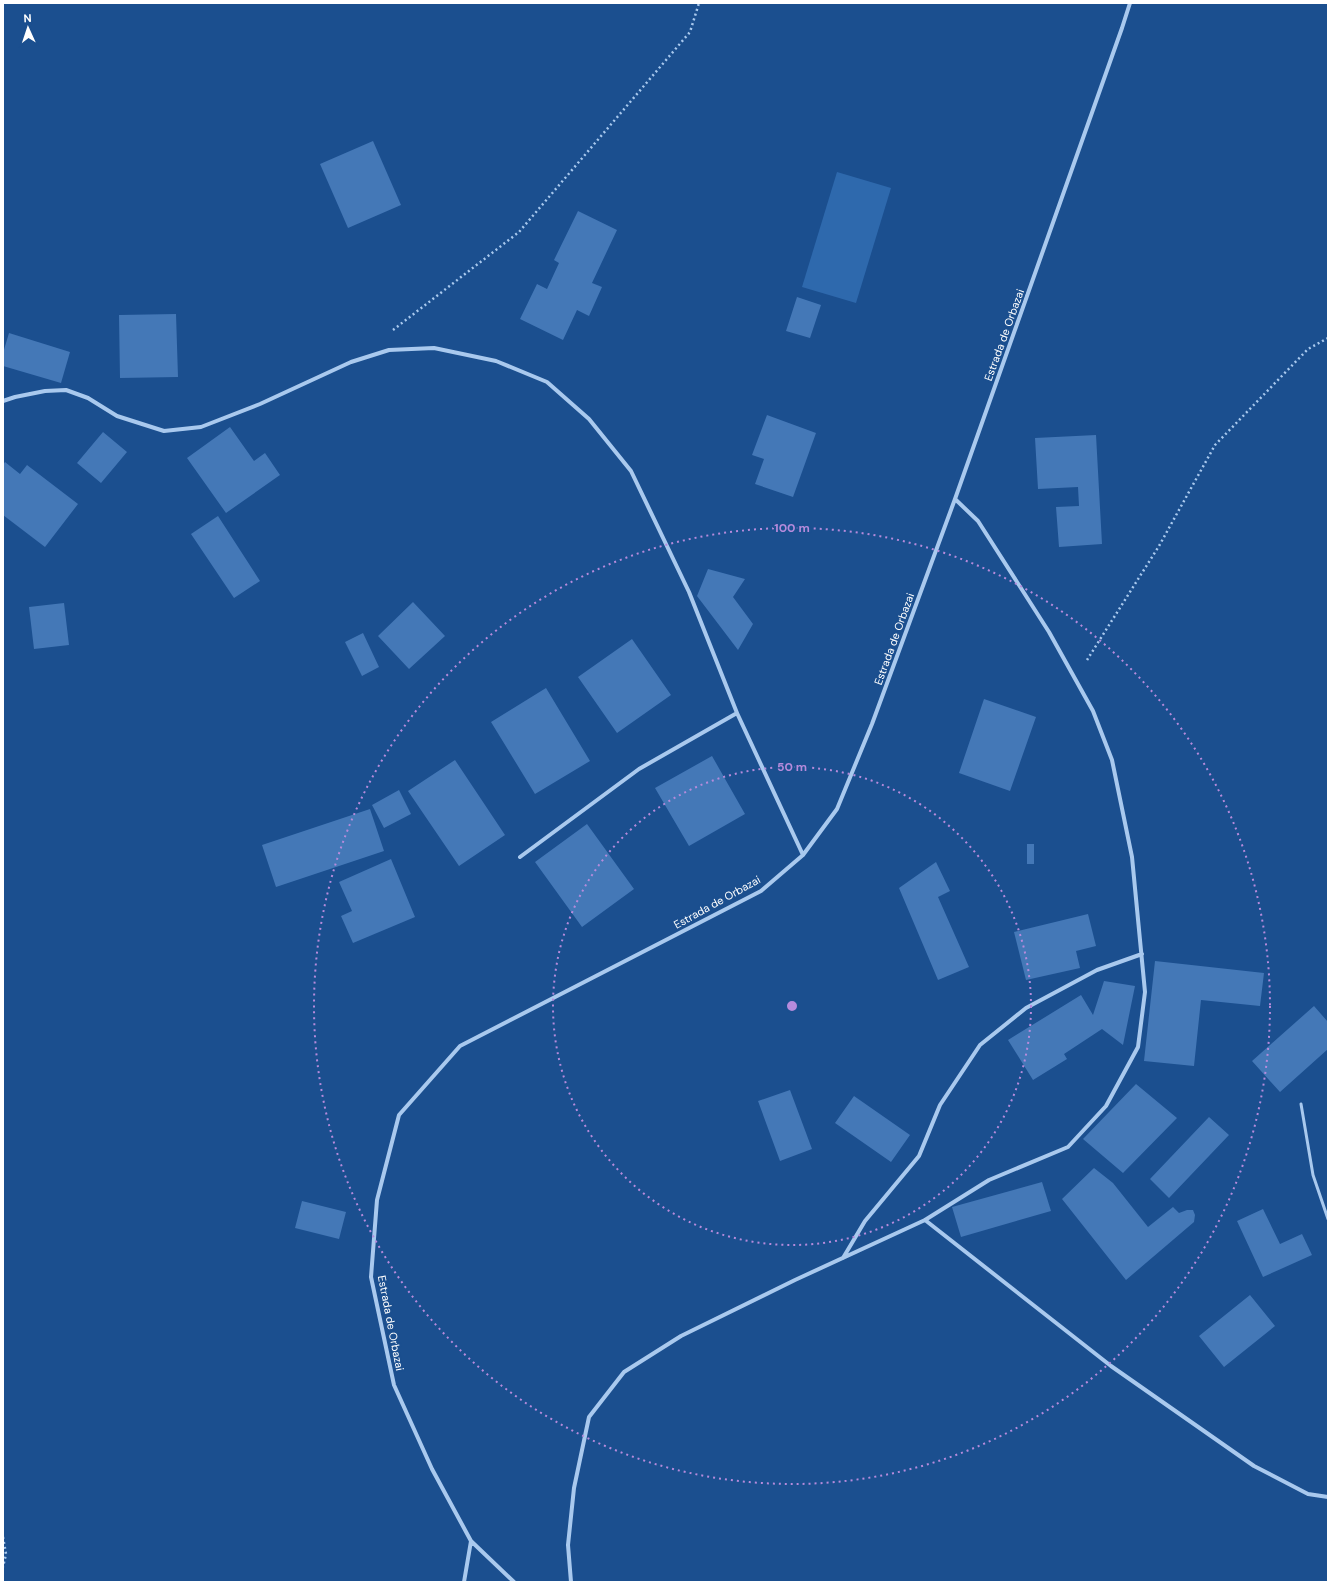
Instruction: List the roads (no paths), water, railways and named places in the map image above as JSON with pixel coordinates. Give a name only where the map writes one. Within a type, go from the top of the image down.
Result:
[{"type":"street","name":"Estrada de Orbazai","points":[[514,1582],[471,1541],[432,1469],[394,1385],[371,1277],[377,1200],[399,1116],[460,1046],[761,891],[804,855],[837,810],[872,724],[955,499],[1130,3]]},
{"type":"street","points":[[3,401],[45,391],[66,390],[88,398],[117,416],[164,431],[201,427],[260,404],[351,362],[389,350],[434,348],[496,361],[548,382],[589,419],[631,471],[688,592],[737,713],[804,855]]},
{"type":"street","points":[[571,1582],[568,1545],[574,1488],[589,1417],[624,1372],[681,1336],[795,1280],[924,1220],[989,1180],[1068,1147],[1106,1106],[1138,1047],[1145,992],[1142,954],[1139,937],[1132,857],[1112,760],[1093,711],[1049,632],[978,521],[955,499]]},
{"type":"street","points":[[520,857],[639,769],[737,713]]},
{"type":"street","points":[[843,1258],[865,1221],[919,1156],[940,1105],[980,1045],[1026,1008],[1097,970],[1142,954]]},
{"type":"street","points":[[924,1220],[1111,1366],[1254,1466],[1308,1494],[1328,1497]]},
{"type":"street","points":[[464,1582],[471,1541]]},
{"type":"lane","points":[[1301,1104],[1313,1175],[1328,1220]]}]
